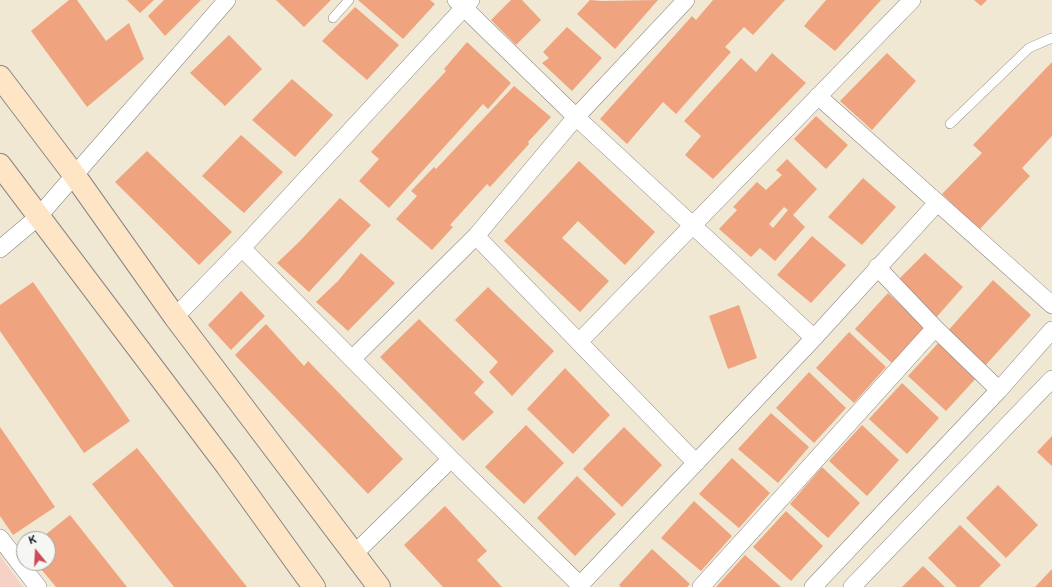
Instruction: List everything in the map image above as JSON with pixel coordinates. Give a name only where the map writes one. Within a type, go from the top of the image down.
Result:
[{"type":"street","points":[[0,249],[38,217],[227,0]]},
{"type":"street","points":[[352,360],[476,236],[576,117],[686,0]]},
{"type":"street","points":[[579,342],[912,0]]},
{"type":"street","points":[[175,317],[242,248],[464,3],[576,117],[691,226],[814,338]]},
{"type":"street","points":[[0,77],[75,176],[175,317],[355,553],[379,587]]},
{"type":"street","points":[[818,96],[1052,305]]},
{"type":"street","points":[[0,166],[227,466],[313,587]]},
{"type":"street","points":[[242,248],[451,459],[581,586],[814,338],[877,267],[937,203]]},
{"type":"street","points":[[476,236],[696,463]]},
{"type":"street","points":[[877,267],[935,328],[1000,390]]},
{"type":"street","points":[[701,587],[935,328]]},
{"type":"street","points":[[813,587],[1000,390],[1052,330]]},
{"type":"street","points":[[852,587],[1052,379]]},
{"type":"street","points":[[355,553],[451,459]]},
{"type":"street","points":[[0,538],[38,587]]},
{"type":"lane","points":[[332,18],[349,0]]},
{"type":"lane","points":[[950,124],[1029,48],[1052,38]]},
{"type":"shaded area","points":[[0,556],[23,587],[0,587]]},
{"type":"building","points":[[69,0],[77,0],[106,41],[129,23],[144,59],[87,107],[31,31]]},
{"type":"building","points":[[127,0],[154,0],[140,13]]},
{"type":"building","points":[[164,0],[201,0],[165,36],[148,16]]},
{"type":"building","points":[[276,0],[331,0],[304,27]]},
{"type":"building","points":[[358,0],[430,0],[435,4],[403,39]]},
{"type":"building","points":[[511,0],[522,0],[541,20],[516,45],[491,20]]},
{"type":"building","points":[[590,0],[658,0],[615,49],[577,14]]},
{"type":"building","points":[[713,0],[785,0],[753,35],[744,27],[725,47],[731,52],[676,114],[663,102],[627,144],[600,119],[692,16],[696,20]]},
{"type":"building","points":[[826,0],[881,0],[835,51],[804,26]]},
{"type":"building","points":[[974,0],[987,0],[981,6]]},
{"type":"building","points":[[355,7],[399,45],[367,80],[322,41]]},
{"type":"building","points":[[567,27],[602,58],[572,91],[542,63],[549,58],[543,52]]},
{"type":"building","points":[[229,35],[262,69],[225,106],[190,73]]},
{"type":"building","points":[[467,42],[511,83],[488,109],[483,104],[389,208],[359,181],[379,159],[371,152],[446,71],[444,69]]},
{"type":"building","points":[[772,53],[806,83],[713,179],[685,155],[701,136],[684,121],[741,58],[756,72]]},
{"type":"building","points":[[887,53],[916,81],[872,130],[840,101]]},
{"type":"building","points":[[1052,62],[1052,136],[1022,168],[1030,176],[979,230],[942,194],[982,153],[973,145]]},
{"type":"building","points":[[292,79],[333,115],[295,157],[252,120]]},
{"type":"building","points":[[514,86],[551,117],[490,187],[487,184],[450,225],[453,227],[432,250],[396,219],[417,196],[411,191],[434,167],[436,169]]},
{"type":"building","points":[[816,116],[848,145],[826,169],[794,139]]},
{"type":"building","points":[[241,135],[283,172],[244,213],[202,176]]},
{"type":"building","points":[[147,151],[232,232],[199,265],[115,182]]},
{"type":"building","points":[[787,159],[817,189],[793,215],[805,227],[775,261],[760,248],[751,257],[719,229],[737,210],[733,207],[757,182],[766,190],[782,175],[776,170]],"holes":[[[784,207],[788,210],[773,228],[769,224]]]},
{"type":"building","points":[[579,161],[655,232],[625,265],[578,221],[562,238],[609,281],[580,312],[504,241]]},
{"type":"building","points":[[863,178],[896,207],[862,245],[828,217]]},
{"type":"building","points":[[340,198],[371,225],[309,292],[277,263]]},
{"type":"building","points":[[812,236],[846,265],[811,303],[777,275]]},
{"type":"building","points":[[361,253],[395,283],[348,331],[316,302],[338,281]]},
{"type":"building","points":[[925,253],[963,287],[934,320],[896,282]]},
{"type":"building","points":[[993,280],[1031,315],[983,368],[946,333]]},
{"type":"building","points":[[33,282],[130,421],[84,453],[0,331],[0,305]]},
{"type":"building","points":[[488,287],[554,351],[512,396],[489,372],[498,362],[455,320]]},
{"type":"building","points":[[241,291],[265,316],[231,350],[208,325]]},
{"type":"building","points":[[888,293],[925,328],[893,364],[855,329]]},
{"type":"building","points":[[739,305],[757,358],[728,369],[709,316]]},
{"type":"building","points":[[419,319],[484,382],[474,393],[494,412],[463,441],[380,357]]},
{"type":"building","points":[[266,324],[304,366],[308,361],[403,459],[368,494],[235,355]]},
{"type":"building","points":[[849,332],[886,367],[854,403],[816,368]]},
{"type":"building","points":[[941,340],[978,376],[946,411],[908,376]]},
{"type":"building","points":[[565,368],[610,415],[573,454],[527,409]]},
{"type":"building","points":[[809,372],[846,408],[814,443],[776,408]]},
{"type":"building","points":[[902,383],[939,418],[907,454],[869,419]]},
{"type":"building","points":[[771,413],[809,447],[778,483],[738,449]]},
{"type":"building","points":[[526,425],[564,463],[524,504],[485,467]]},
{"type":"building","points":[[862,425],[899,460],[867,496],[829,461]]},
{"type":"building","points":[[0,427],[55,507],[19,531],[16,531],[13,535],[0,516]]},
{"type":"building","points":[[624,427],[662,465],[622,507],[583,469]]},
{"type":"building","points":[[1052,436],[1052,466],[1037,452]]},
{"type":"building","points":[[137,448],[247,587],[174,587],[92,484]]},
{"type":"building","points":[[732,458],[770,493],[739,528],[699,494]]},
{"type":"building","points":[[822,467],[860,503],[828,538],[790,504]]},
{"type":"building","points":[[577,476],[616,514],[575,556],[537,518]]},
{"type":"building","points":[[998,485],[1038,525],[1006,558],[966,518]]},
{"type":"building","points":[[694,501],[732,536],[701,571],[661,538]]},
{"type":"building","points":[[445,506],[487,551],[477,560],[502,587],[443,587],[404,545]]},
{"type":"building","points":[[786,511],[823,546],[791,581],[753,547]]},
{"type":"building","points":[[70,515],[127,587],[56,587],[43,571],[56,571],[56,531],[50,531]]},
{"type":"building","points":[[960,525],[1001,565],[979,587],[957,587],[928,558]]},
{"type":"building","points":[[652,549],[690,584],[687,587],[621,587],[619,585]]},
{"type":"building","points":[[745,555],[781,587],[716,587]]},
{"type":"building","points":[[923,566],[945,587],[902,587]]},
{"type":"building","points":[[1052,569],[1052,587],[1035,587]]}]
